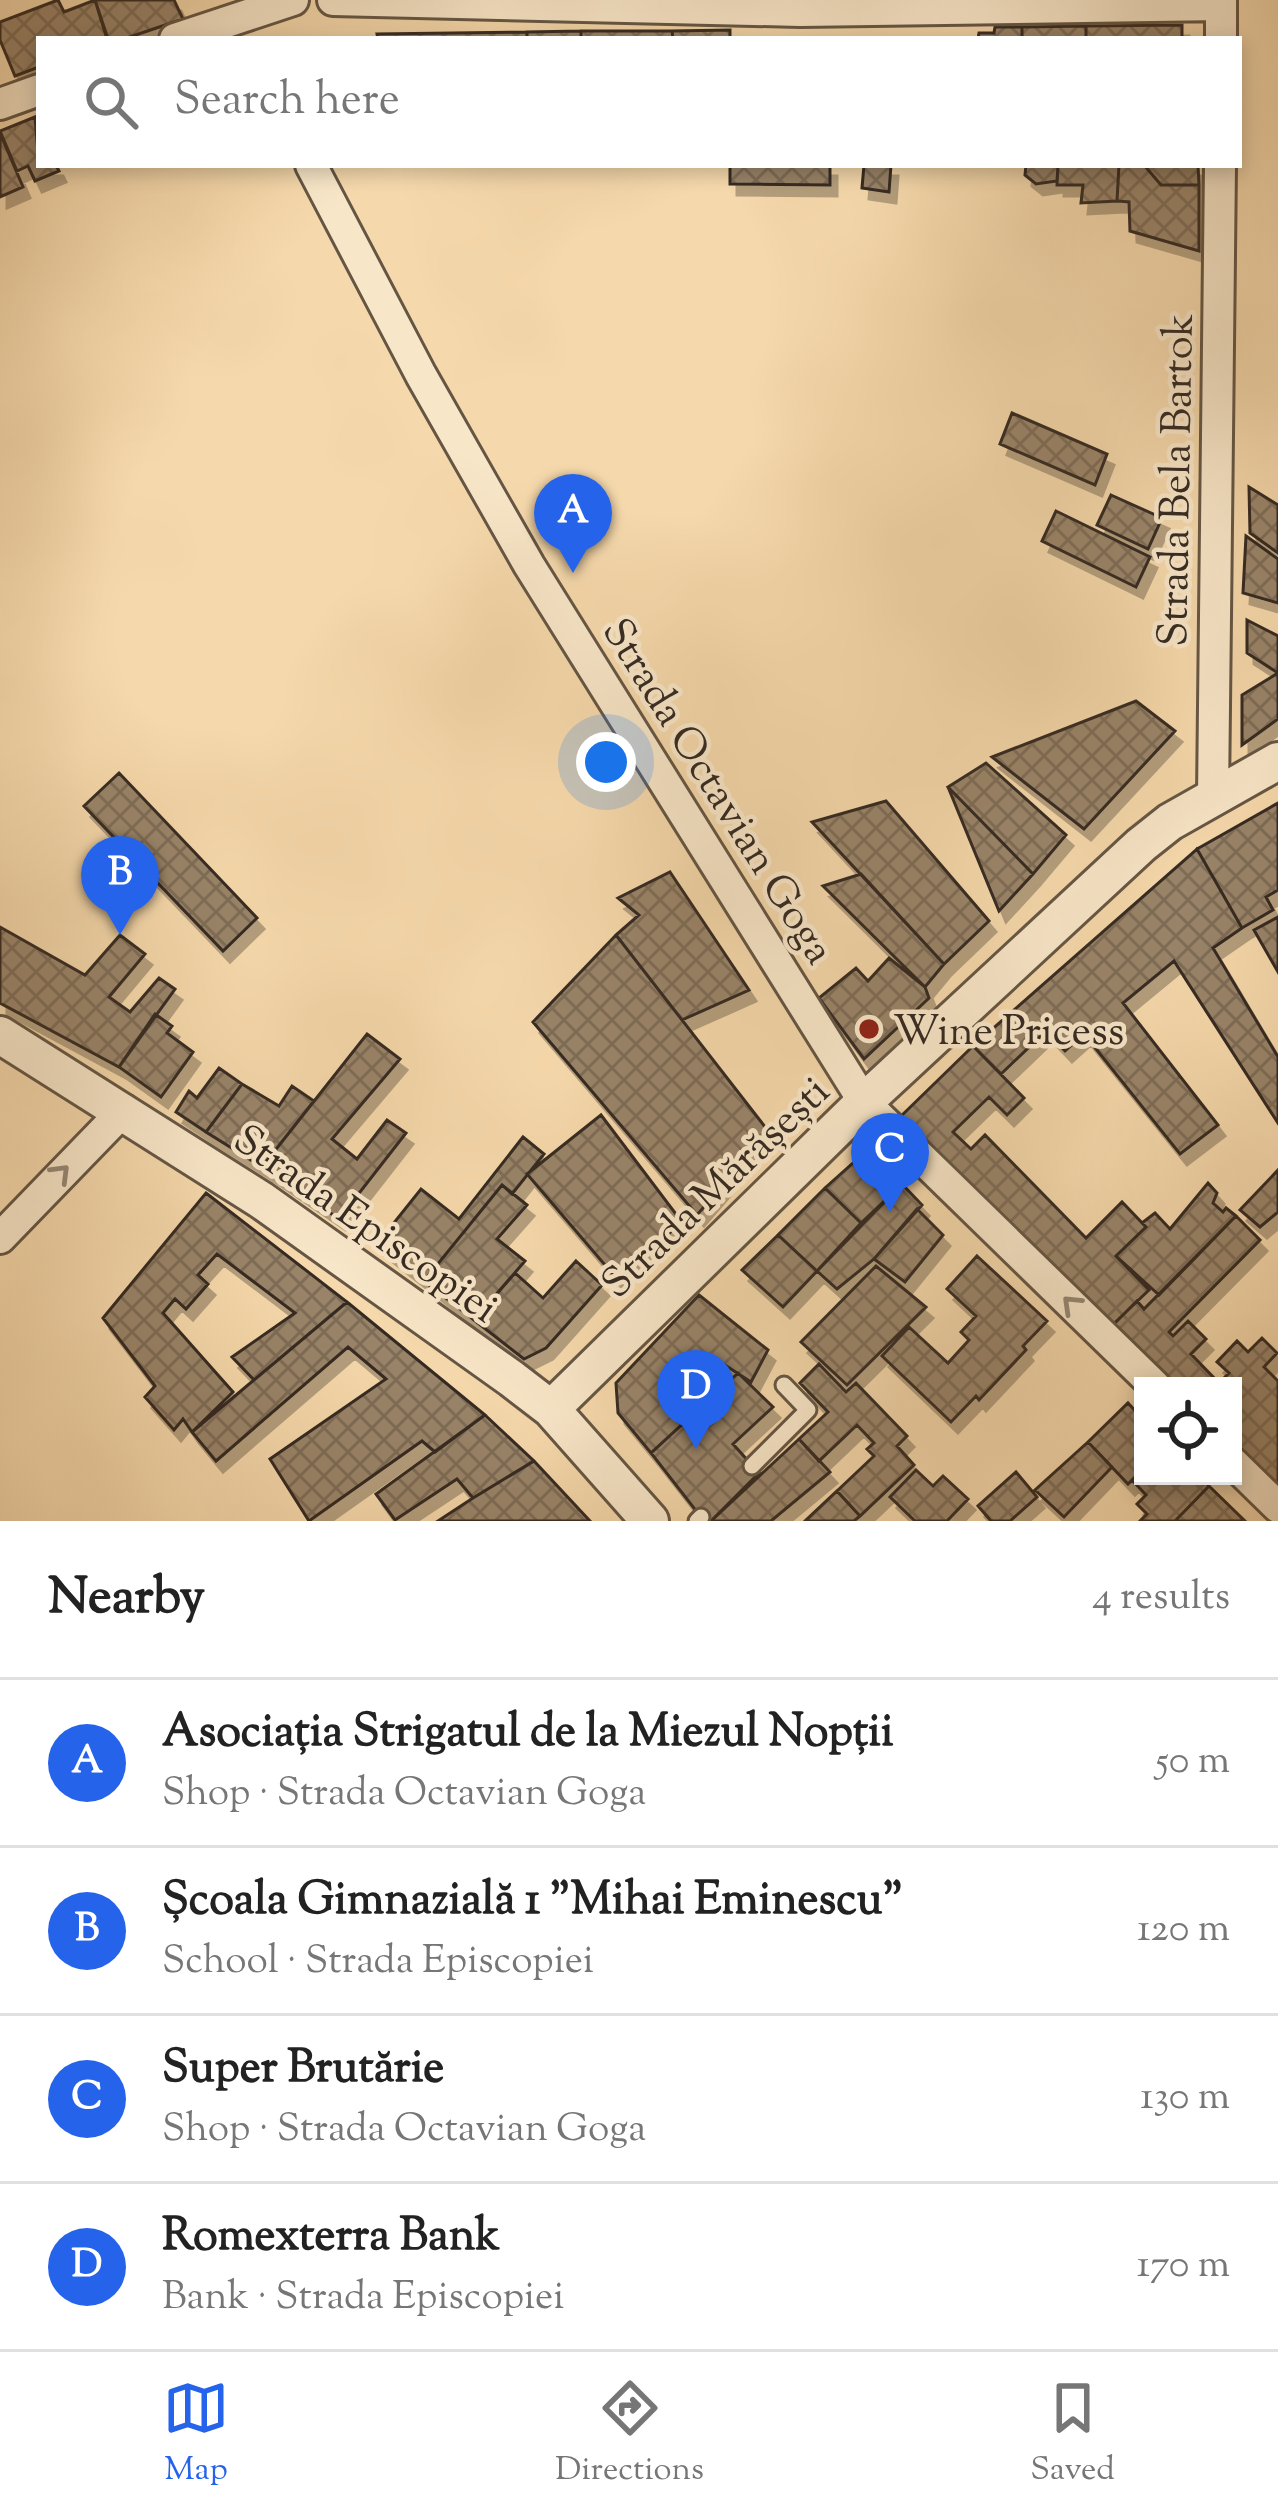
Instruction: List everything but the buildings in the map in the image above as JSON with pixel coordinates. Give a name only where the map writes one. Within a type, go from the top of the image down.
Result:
[{"type":"street","points":[[184,36],[293,0]]},
{"type":"street","points":[[334,0],[668,5],[1221,2],[1221,36]]},
{"type":"street","points":[[0,104],[36,91]]},
{"type":"street","name":"Strada Octavian Goga","points":[[313,168],[529,565],[864,1102],[1145,1377]]},
{"type":"street","name":"Strada Bela Bartok","points":[[1213,796],[1220,168]]},
{"type":"street","name":"Strada Mărășești","points":[[551,1409],[864,1102],[1141,845],[1213,796],[1278,761]]},
{"type":"street","name":"Strada Episcopiei","points":[[0,1035],[261,1199],[551,1409],[650,1521]]},
{"type":"street","points":[[0,1238],[124,1110]]},
{"type":"street","points":[[1242,1472],[1278,1507]]},
{"type":"lane","points":[[752,1466],[808,1411],[784,1384]]},
{"type":"place","name":"Asociația Strigatul de la Miezul Nopții","points":[[573,573]]},
{"type":"place","name":"Școala Gimnazială 1 ”Mihai Eminescu”","points":[[120,935]]},
{"type":"place","name":"Wine Pricess","points":[[869,1029]]},
{"type":"place","name":"Super Brutărie","points":[[890,1212]]},
{"type":"place","name":"Romexterra Bank","points":[[696,1449]]}]
